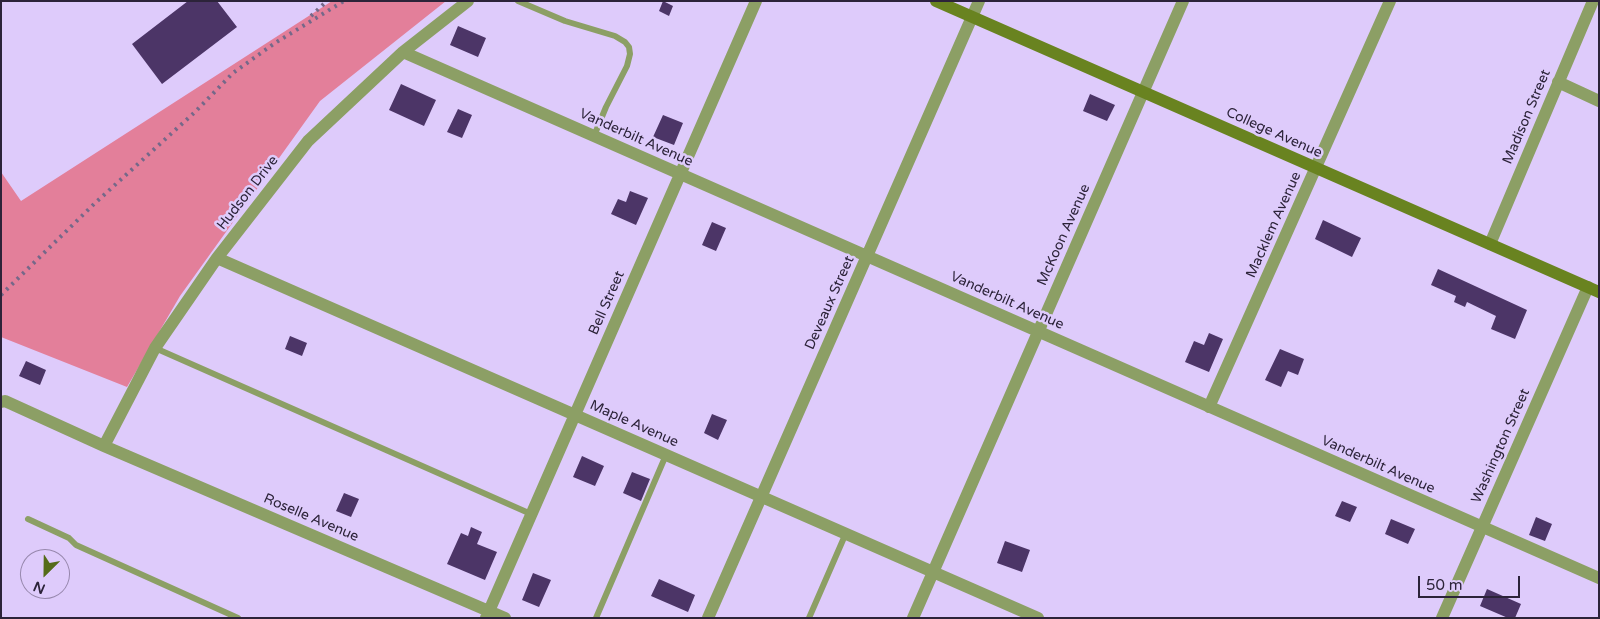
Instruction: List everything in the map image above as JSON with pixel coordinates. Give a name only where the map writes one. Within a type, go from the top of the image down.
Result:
[{"type":"main road","name":"College Avenue","points":[[936,1],[1593,289]]},
{"type":"street","name":"Hudson Drive","points":[[104,446],[155,348],[217,258],[308,140],[403,52],[468,1]]},
{"type":"street","name":"Bell Street","points":[[487,614],[756,1]]},
{"type":"street","name":"Deveaux Street","points":[[708,618],[979,1]]},
{"type":"street","name":"McKoon Avenue","points":[[913,618],[1182,1]]},
{"type":"street","name":"Macklem Avenue","points":[[1209,407],[1390,1]]},
{"type":"street","name":"Madison Street","points":[[1490,244],[1593,1]]},
{"type":"street","name":"Vanderbilt Avenue","points":[[403,52],[1599,578]]},
{"type":"street","points":[[1558,82],[1599,100]]},
{"type":"street","name":"Maple Avenue","points":[[217,258],[1038,618]]},
{"type":"street","name":"Washington Street","points":[[1442,618],[1482,527],[1593,289]]},
{"type":"street","name":"Roselle Avenue","points":[[1,402],[5,401],[487,614],[505,618]]},
{"type":"lane","points":[[518,1],[565,21],[615,36],[629,47],[630,54],[627,66],[606,107],[594,136]]},
{"type":"lane","points":[[155,348],[531,514]]},
{"type":"lane","points":[[596,618],[666,455]]},
{"type":"lane","points":[[28,519],[69,538],[76,545],[238,618]]},
{"type":"lane","points":[[809,618],[846,533]]},
{"type":"shaded area","points":[[332,1],[446,1],[320,101],[180,296],[127,387],[1,337],[1,172],[21,201]]},
{"type":"building","points":[[188,1],[217,1],[237,27],[162,84],[132,44]]},
{"type":"building","points":[[663,1],[673,6],[669,16],[659,11]]},
{"type":"building","points":[[458,26],[486,38],[478,57],[450,45]]},
{"type":"building","points":[[401,84],[436,100],[424,126],[389,110]]},
{"type":"building","points":[[1090,94],[1115,105],[1107,121],[1083,111]]},
{"type":"building","points":[[458,109],[472,115],[462,138],[447,132]]},
{"type":"building","points":[[663,115],[683,123],[674,145],[653,137]]},
{"type":"building","points":[[630,191],[648,198],[636,225],[611,214],[618,199],[626,202]]},
{"type":"building","points":[[1323,220],[1361,238],[1352,257],[1315,239]]},
{"type":"building","points":[[712,222],[726,228],[716,251],[702,245]]},
{"type":"building","points":[[1438,269],[1527,310],[1515,339],[1491,329],[1496,316],[1467,302],[1465,307],[1454,302],[1456,296],[1431,285]]},
{"type":"building","points":[[1209,333],[1223,339],[1209,372],[1185,362],[1194,341],[1204,345]]},
{"type":"building","points":[[290,336],[307,343],[302,356],[285,349]]},
{"type":"building","points":[[1280,349],[1304,359],[1298,375],[1288,371],[1281,387],[1265,380]]},
{"type":"building","points":[[26,361],[46,370],[40,385],[19,376]]},
{"type":"building","points":[[712,414],[727,420],[718,440],[704,433]]},
{"type":"building","points":[[582,456],[604,466],[595,486],[573,477]]},
{"type":"building","points":[[632,472],[650,479],[641,501],[623,493]]},
{"type":"building","points":[[344,493],[359,499],[351,517],[336,511]]},
{"type":"building","points":[[1342,501],[1357,507],[1350,522],[1335,516]]},
{"type":"building","points":[[1536,517],[1552,524],[1545,541],[1529,535]]},
{"type":"building","points":[[1391,519],[1415,529],[1408,544],[1385,534]]},
{"type":"building","points":[[471,527],[482,532],[477,544],[497,552],[485,580],[447,564],[461,533],[468,536]]},
{"type":"building","points":[[1005,541],[1030,550],[1022,572],[997,563]]},
{"type":"building","points":[[533,573],[551,580],[539,607],[522,600]]},
{"type":"building","points":[[659,579],[695,595],[688,612],[651,596]]},
{"type":"building","points":[[1487,589],[1521,604],[1515,618],[1508,618],[1480,606]]},
{"type":"railway","points":[[311,16],[327,1]]},
{"type":"railway","points":[[1,295],[94,204],[195,112],[233,73],[275,43],[344,1]]}]
